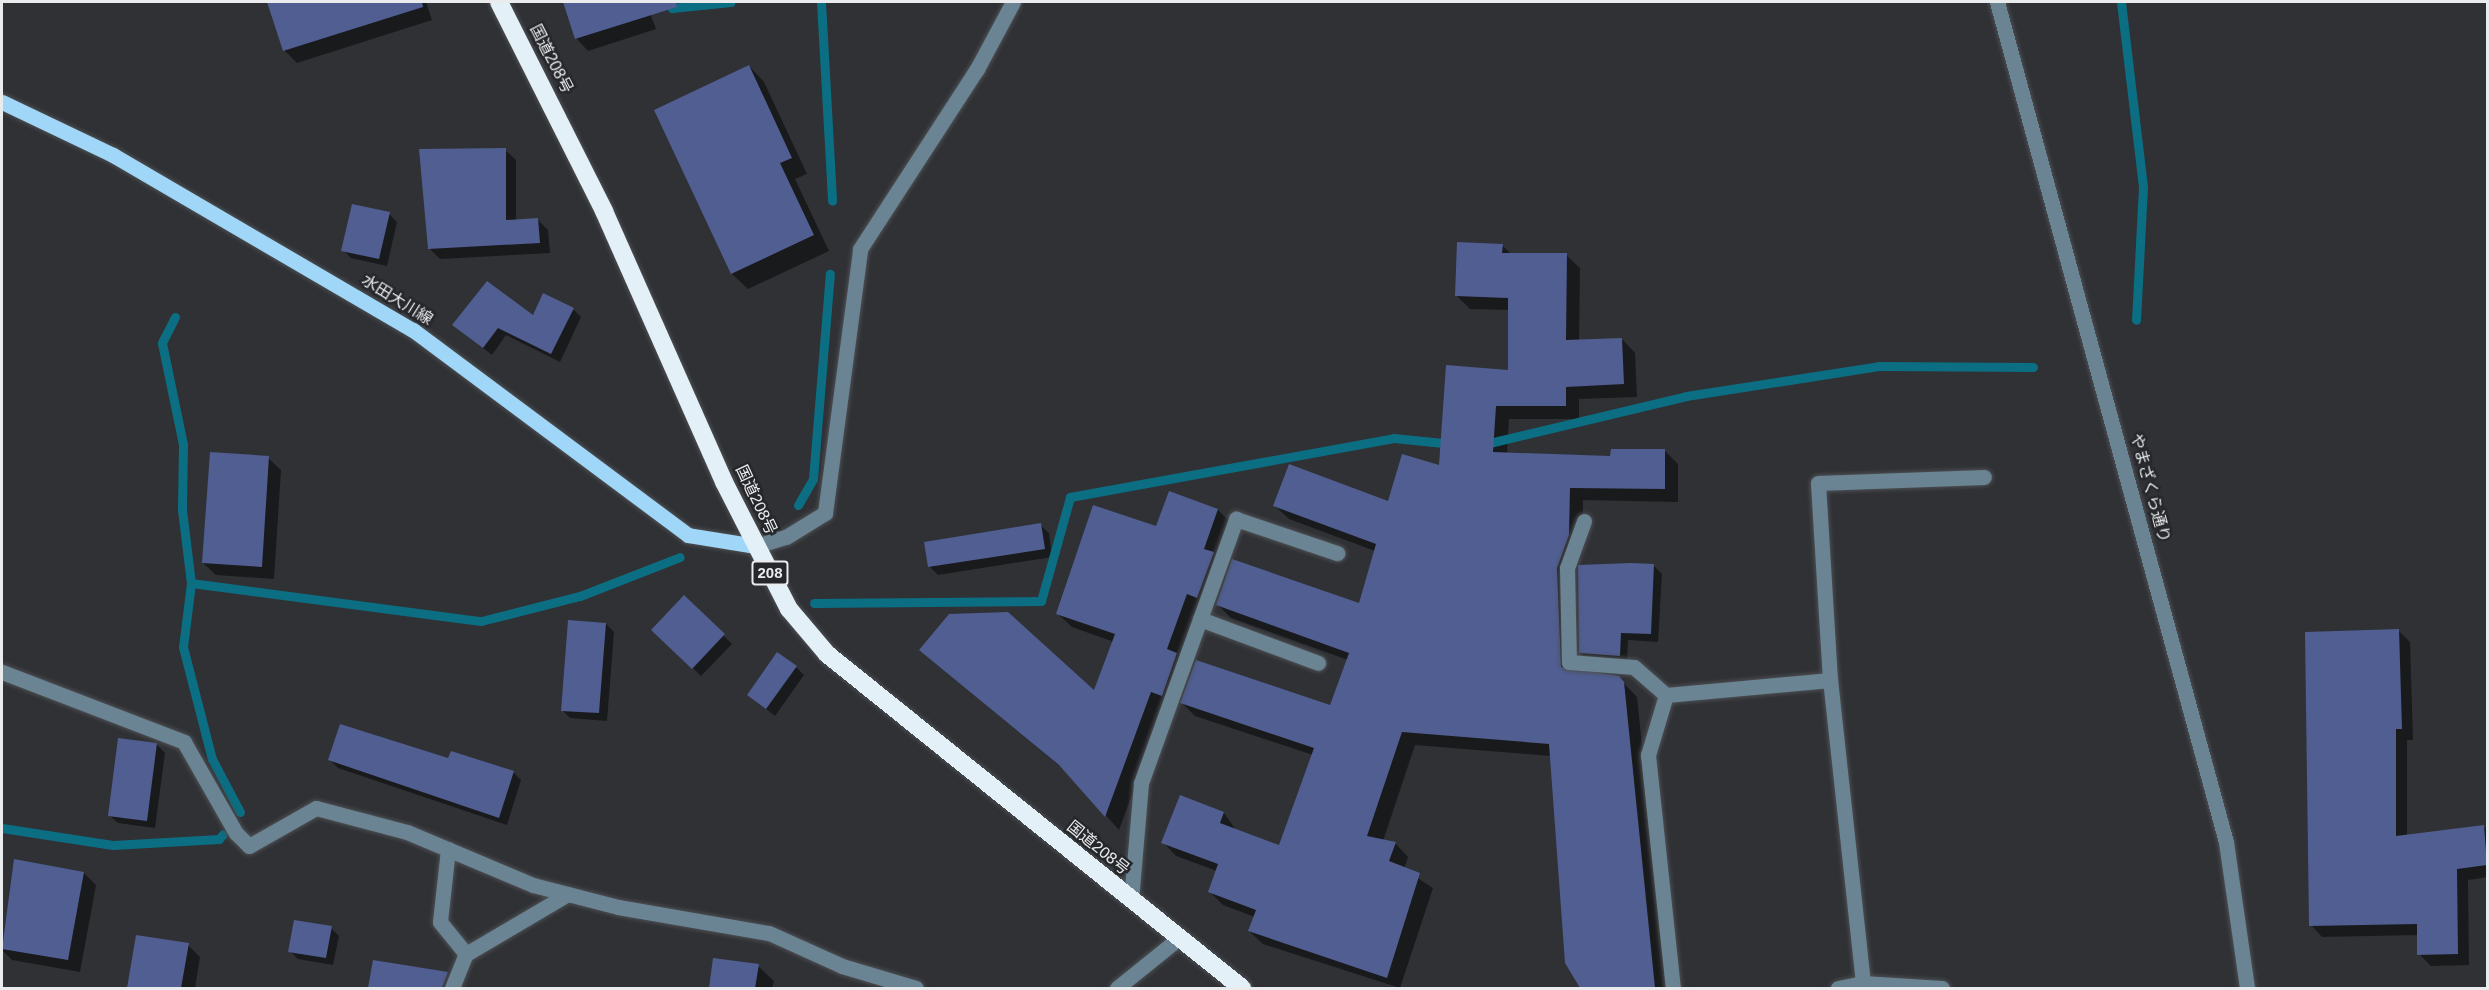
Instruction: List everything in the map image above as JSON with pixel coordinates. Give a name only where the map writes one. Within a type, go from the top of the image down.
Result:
[{"type":"highway","name":"国道208号","points":[[499,2],[604,211],[756,546],[789,609],[826,654],[1242,988]]},
{"type":"main road","name":"水田大川線","points":[[2,102],[112,155],[413,330],[688,535],[756,546]]},
{"type":"street","points":[[756,546],[786,537],[825,513],[860,249],[977,69],[1013,2]]},
{"type":"street","name":"やまざくら通り","points":[[1997,2],[2226,842],[2247,988]]},
{"type":"street","points":[[1863,983],[1830,680],[1818,483],[1984,477]]},
{"type":"street","points":[[1131,900],[1141,783],[1236,519],[1337,553]]},
{"type":"street","points":[[1584,521],[1567,568],[1569,662],[1634,667],[1666,695],[1830,680]]},
{"type":"street","points":[[1200,619],[1318,663]]},
{"type":"street","points":[[2,672],[184,742],[236,833],[249,846],[316,808],[407,832],[568,894],[769,933],[842,966],[916,988]]},
{"type":"street","points":[[1666,695],[1648,755],[1672,988]]},
{"type":"street","points":[[448,849],[440,922],[466,954]]},
{"type":"street","points":[[452,988],[466,954],[568,894]]},
{"type":"street","points":[[1117,988],[1179,938]]},
{"type":"street","points":[[1838,988],[1863,983],[1942,988]]},
{"type":"building","points":[[267,2],[422,2],[423,7],[283,51]]},
{"type":"building","points":[[563,2],[676,2],[677,7],[575,39]]},
{"type":"building","points":[[749,65],[792,158],[780,163],[814,235],[731,274],[654,110]]},
{"type":"building","points":[[506,148],[506,220],[538,218],[540,243],[428,249],[419,149]]},
{"type":"building","points":[[352,204],[390,212],[379,259],[341,251]]},
{"type":"building","points":[[1457,242],[1503,244],[1502,253],[1567,253],[1566,340],[1622,338],[1624,384],[1566,387],[1566,406],[1496,406],[1493,452],[1610,456],[1611,449],[1665,449],[1665,489],[1570,488],[1569,535],[1557,568],[1561,667],[1619,676],[1624,682],[1655,988],[1580,988],[1565,963],[1549,744],[1402,732],[1367,836],[1396,842],[1389,861],[1420,873],[1387,978],[1248,931],[1256,910],[1208,892],[1218,864],[1161,843],[1180,795],[1224,812],[1220,823],[1279,845],[1314,748],[1180,703],[1196,660],[1330,705],[1349,653],[1216,605],[1232,559],[1359,603],[1376,544],[1273,506],[1289,464],[1388,501],[1402,454],[1439,465],[1446,365],[1508,370],[1508,298],[1455,296]]},
{"type":"building","points":[[487,281],[533,315],[543,293],[574,308],[551,354],[498,328],[483,348],[452,325]]},
{"type":"building","points":[[210,452],[269,456],[262,567],[202,563]]},
{"type":"building","points":[[1169,491],[1218,509],[1204,549],[1214,552],[1197,598],[1187,594],[1167,649],[1177,653],[1162,696],[1151,692],[1105,817],[1059,765],[919,650],[949,614],[1008,612],[1094,690],[1115,634],[1056,614],[1093,505],[1156,526]]},
{"type":"building","points":[[1041,523],[1045,549],[928,567],[924,542]]},
{"type":"building","points":[[1654,564],[1651,634],[1621,633],[1620,656],[1579,653],[1578,565]]},
{"type":"building","points":[[684,595],[725,634],[692,669],[651,630]]},
{"type":"building","points":[[568,620],[606,623],[599,713],[561,711]]},
{"type":"building","points":[[2399,629],[2402,729],[2396,729],[2396,836],[2484,825],[2487,865],[2457,869],[2458,954],[2417,955],[2417,924],[2309,926],[2305,632]]},
{"type":"building","points":[[777,652],[797,666],[766,709],[747,695]]},
{"type":"building","points":[[340,724],[448,758],[451,751],[514,771],[499,818],[328,760]]},
{"type":"building","points":[[118,738],[157,743],[147,821],[108,816]]},
{"type":"building","points":[[14,859],[84,872],[68,960],[2,949]]},
{"type":"building","points":[[294,920],[332,926],[326,958],[288,952]]},
{"type":"building","points":[[136,935],[189,943],[181,988],[127,988]]},
{"type":"building","points":[[713,958],[759,964],[755,988],[709,988]]},
{"type":"building","points":[[373,960],[448,972],[442,988],[368,988]]},
{"type":"waterway","points":[[669,2],[672,8],[731,2]]},
{"type":"waterway","points":[[821,2],[832,201]]},
{"type":"waterway","points":[[2121,2],[2143,187],[2136,320]]},
{"type":"waterway","points":[[798,505],[813,479],[830,274]]},
{"type":"waterway","points":[[175,317],[162,343],[183,444],[182,510],[191,583],[183,647],[212,759],[240,812]]},
{"type":"waterway","points":[[1481,445],[1686,396],[1879,366],[2033,367]]},
{"type":"waterway","points":[[814,603],[1041,601],[1070,497],[1394,438],[1453,444]]},
{"type":"waterway","points":[[191,583],[481,621],[580,596],[680,557]]},
{"type":"waterway","points":[[2,828],[113,845],[219,839],[223,834]]}]
